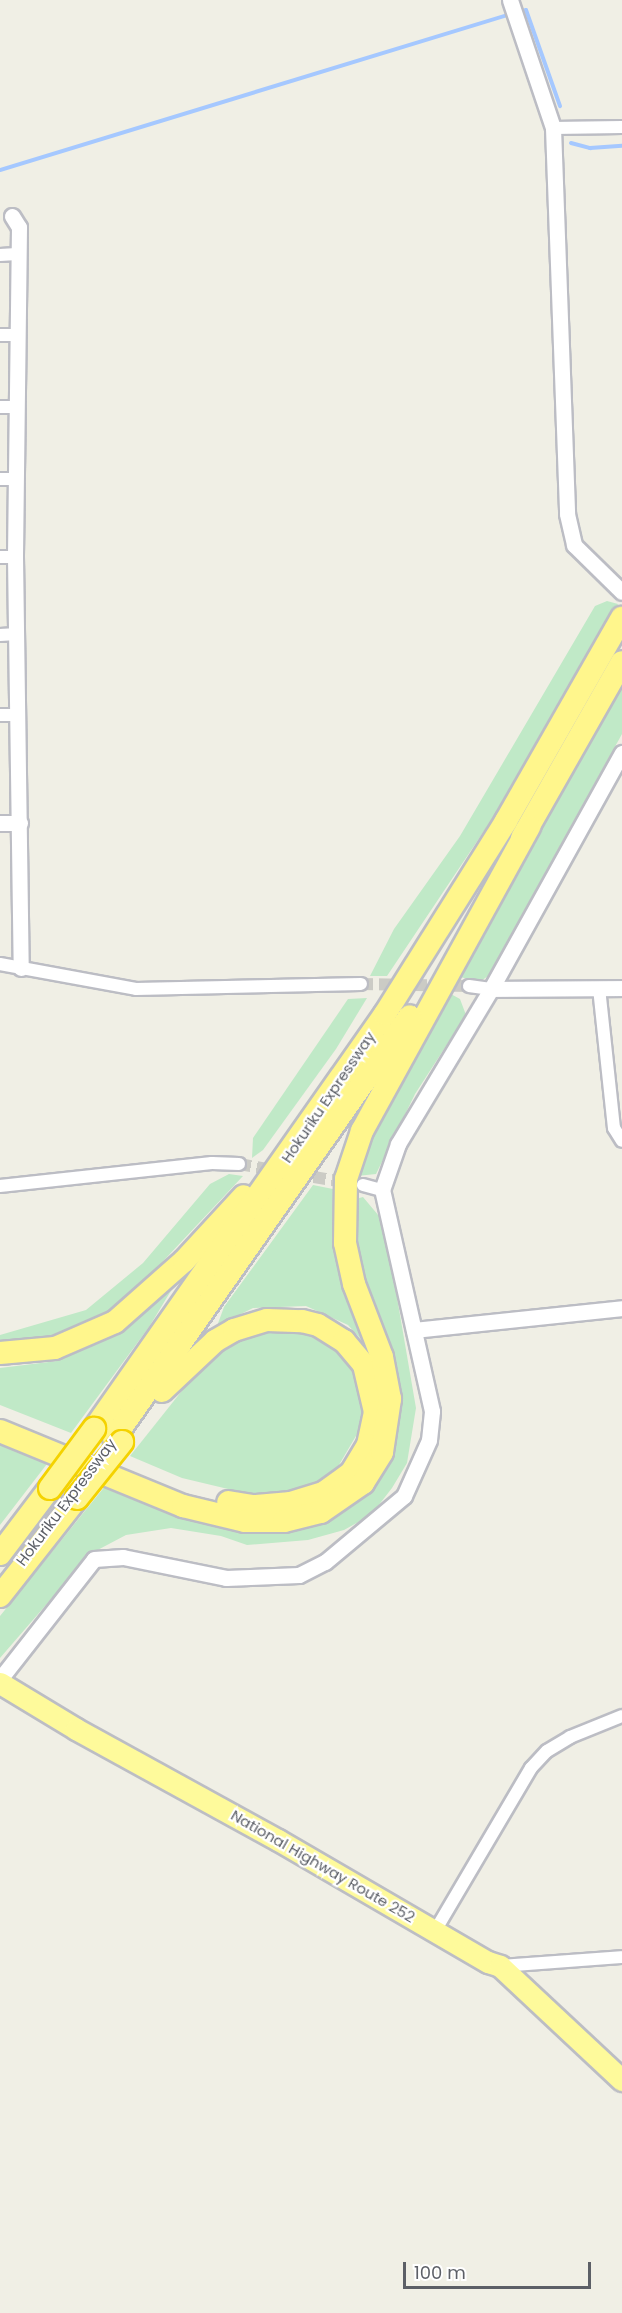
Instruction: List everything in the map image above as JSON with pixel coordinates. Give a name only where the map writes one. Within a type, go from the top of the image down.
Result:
[{"type":"highway","name":"Hokuriku Expressway","points":[[110,1437],[444,921],[620,622]]},
{"type":"highway","name":"Hokuriku Expressway","points":[[0,1588],[66,1494],[333,1130],[529,827],[622,662]]},
{"type":"highway","points":[[0,1431],[183,1506],[245,1521],[284,1521],[321,1512],[363,1483],[382,1452],[390,1399],[382,1357],[354,1284],[345,1243],[346,1179],[362,1131],[529,827]]},
{"type":"highway","points":[[0,1353],[55,1348],[95,1333],[136,1306],[177,1268],[221,1223],[306,1119],[444,921]]},
{"type":"highway","points":[[0,1416],[189,1492],[235,1503],[273,1506],[323,1493],[351,1473],[373,1428],[374,1395],[364,1365],[337,1336],[302,1321],[267,1320],[234,1330],[193,1358],[110,1437],[66,1494],[0,1596]]},
{"type":"highway","name":"Hokuriku Expressway","points":[[0,1554],[66,1494]]},
{"type":"highway","name":"National Highway Route 252","points":[[0,1681],[500,1966],[622,2080]]},
{"type":"street","points":[[510,0],[553,128],[567,514],[574,544],[622,592]]},
{"type":"street","points":[[553,128],[622,127]]},
{"type":"street","points":[[12,216],[19,227],[16,335],[8,407],[7,557],[16,634],[21,968]]},
{"type":"street","points":[[0,255],[17,254]]},
{"type":"street","points":[[0,335],[16,335]]},
{"type":"street","points":[[0,635],[16,634]]},
{"type":"street","points":[[0,715],[18,715]]},
{"type":"street","points":[[0,1681],[94,1559],[123,1557],[226,1578],[299,1575],[326,1562],[380,1520],[404,1496],[429,1440],[432,1411],[382,1190],[398,1144],[490,988],[622,753]]},
{"type":"street","points":[[0,823],[20,824]]},
{"type":"street","points":[[0,964],[136,989],[361,984]]},
{"type":"street","points":[[469,986],[622,988]]},
{"type":"street","points":[[599,988],[614,1128],[622,1145]]},
{"type":"street","points":[[0,1186],[212,1163],[239,1164]]},
{"type":"street","points":[[363,1185],[382,1190]]},
{"type":"street","points":[[414,1330],[622,1308]]},
{"type":"street","points":[[435,1930],[531,1768],[547,1751],[570,1737],[622,1716]]},
{"type":"street","points":[[500,1966],[622,1957]]},
{"type":"green space","points":[[607,601],[618,604],[498,810],[387,976],[370,976],[394,929],[460,836],[595,606]]},
{"type":"green space","points":[[622,683],[622,734],[488,976],[481,981],[459,977]]},
{"type":"green space","points":[[449,993],[460,999],[466,1015],[415,1094],[376,1174],[357,1176],[378,1120]]},
{"type":"green space","points":[[367,998],[336,1049],[263,1150],[252,1158],[253,1138],[348,999]]},
{"type":"green space","points":[[229,1174],[243,1176],[152,1273],[114,1307],[85,1324],[57,1335],[0,1343],[0,1335],[86,1310],[143,1263],[210,1184]]},
{"type":"green space","points":[[313,1185],[333,1189],[332,1226],[338,1263],[370,1349],[348,1325],[306,1306],[253,1308],[217,1326],[224,1307]]},
{"type":"green space","points":[[363,1197],[384,1222],[416,1408],[407,1463],[392,1488],[371,1515],[344,1530],[308,1540],[247,1545],[221,1536],[171,1528],[126,1535],[90,1554],[0,1658],[0,1616],[106,1485],[196,1518],[379,1473],[396,1440],[398,1397],[356,1272],[352,1200]]},
{"type":"green space","points":[[183,1271],[149,1327],[71,1433],[0,1405],[0,1368],[57,1361],[99,1343],[142,1312]]},
{"type":"green space","points":[[291,1330],[316,1337],[334,1350],[350,1367],[362,1395],[363,1424],[336,1470],[313,1484],[285,1493],[249,1494],[182,1478],[130,1456],[212,1353],[261,1332]]},
{"type":"green space","points":[[0,1439],[50,1460],[0,1525]]},
{"type":"waterway","points":[[519,12],[526,10],[560,106]]},
{"type":"waterway","points":[[0,170],[511,14]]},
{"type":"waterway","points":[[571,143],[590,148],[622,146]]},
{"type":"tunnel","points":[[361,984],[469,986]]},
{"type":"tunnel","points":[[239,1164],[279,1171]]},
{"type":"tunnel","points":[[296,1174],[350,1183]]}]
